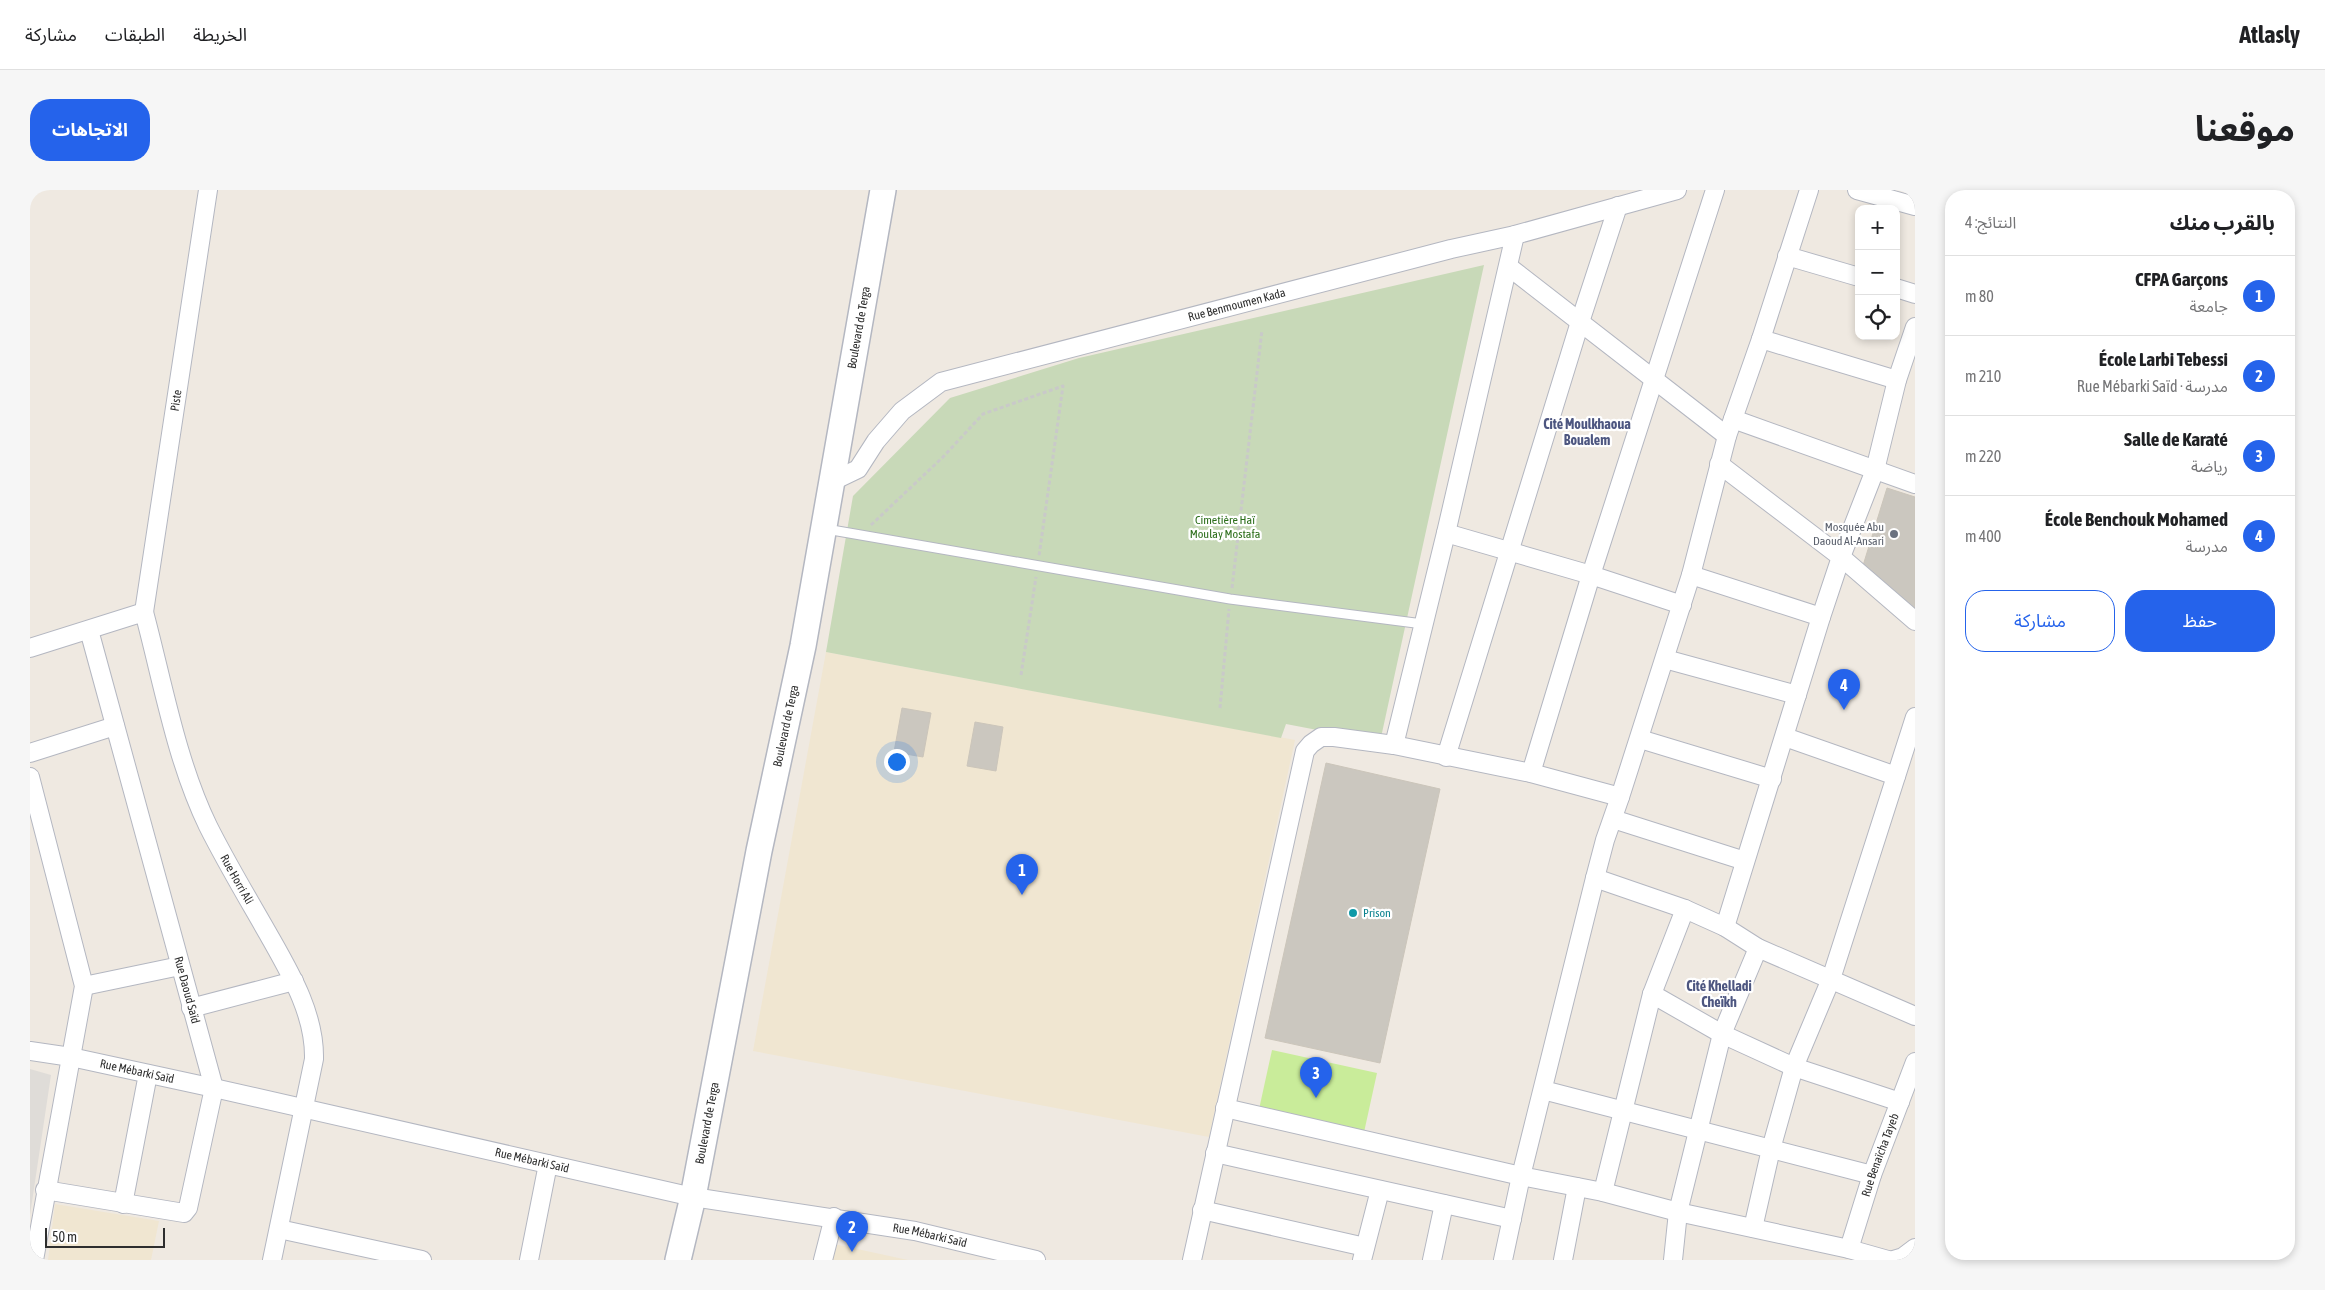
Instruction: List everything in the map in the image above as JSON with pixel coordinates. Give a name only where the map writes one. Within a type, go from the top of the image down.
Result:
[{"type":"main road","name":"Boulevard de Terga","points":[[678,1260],[693,1197],[759,852],[803,646],[883,190]]},
{"type":"street","name":"Piste","points":[[144,612],[208,190]]},
{"type":"street","name":"Rue Benmoumen Kada","points":[[833,482],[858,470],[876,441],[902,411],[941,382],[1451,248],[1515,236],[1677,190]]},
{"type":"street","points":[[1531,773],[1591,575],[1715,190]]},
{"type":"street","points":[[1503,1260],[1521,1176],[1605,840],[1640,739],[1682,605],[1727,436],[1762,339],[1809,190]]},
{"type":"street","points":[[1857,190],[1915,206]]},
{"type":"street","points":[[1446,757],[1508,550],[1618,206]]},
{"type":"street","points":[[1394,745],[1446,533],[1515,236]]},
{"type":"street","points":[[1787,256],[1855,276]]},
{"type":"street","points":[[1509,267],[1653,381],[1727,436]]},
{"type":"street","points":[[1900,289],[1915,294]]},
{"type":"street","points":[[1725,927],[1821,617],[1841,558],[1876,470],[1897,380],[1914,333]]},
{"type":"street","points":[[1762,339],[1897,380]]},
{"type":"street","points":[[1734,419],[1915,484]]},
{"type":"street","points":[[1720,464],[1841,558],[1915,621]]},
{"type":"street","points":[[1446,533],[1591,575],[1682,605]]},
{"type":"street","points":[[1691,575],[1821,617]]},
{"type":"street","points":[[30,648],[144,612]]},
{"type":"street","name":"Rue Horri Ali","points":[[144,612],[181,753],[194,793],[208,826],[294,981],[314,1044],[314,1059],[272,1260]]},
{"type":"street","name":"Rue Daoud Saïd","points":[[45,1190],[180,1214],[187,1211],[214,1088],[89,630]]},
{"type":"street","points":[[1665,659],[1797,695]]},
{"type":"street","points":[[1753,1228],[1771,1149],[1794,1067],[1831,979],[1915,717]]},
{"type":"street","points":[[30,753],[115,726]]},
{"type":"street","points":[[1192,1260],[1305,751],[1311,744],[1321,737],[1334,737],[1394,745],[1531,773],[1620,797]]},
{"type":"street","points":[[1785,737],[1896,776]]},
{"type":"street","points":[[1640,739],[1772,779]]},
{"type":"street","points":[[30,777],[84,986],[33,1248]]},
{"type":"street","points":[[1613,820],[1745,861]]},
{"type":"street","points":[[1595,878],[1685,909],[1725,927],[1758,948],[1915,1016]]},
{"type":"street","points":[[1603,1192],[1652,994],[1685,909]]},
{"type":"street","points":[[1673,1260],[1678,1212],[1722,1034],[1758,948]]},
{"type":"street","points":[[84,986],[180,966]]},
{"type":"street","points":[[191,1008],[294,981]]},
{"type":"street","points":[[1652,994],[1722,1034],[1794,1067],[1900,1102]]},
{"type":"street","name":"Rue Mébarki Saïd","points":[[30,1051],[71,1057],[214,1088],[693,1197],[834,1217],[915,1231],[1036,1260]]},
{"type":"street","name":"Rue Benaïcha Tayeb","points":[[1849,1249],[1872,1175],[1915,1062]]},
{"type":"street","points":[[123,1204],[148,1074]]},
{"type":"street","points":[[1542,1090],[1872,1175]]},
{"type":"street","points":[[1225,1108],[1521,1176],[1603,1192],[1678,1212],[1849,1249],[1888,1260]]},
{"type":"street","points":[[1215,1153],[1512,1219]]},
{"type":"street","points":[[529,1260],[548,1164]]},
{"type":"street","points":[[1563,1260],[1578,1187]]},
{"type":"street","points":[[1202,1210],[1363,1253],[1380,1190]]},
{"type":"street","points":[[1432,1260],[1444,1204]]},
{"type":"street","points":[[823,1260],[834,1217]]},
{"type":"street","points":[[279,1230],[422,1260]]},
{"type":"street","points":[[1892,1260],[1904,1257],[1915,1248]]},
{"type":"lane","points":[[823,528],[1230,599],[1423,624]]},
{"type":"path","points":[[1220,708],[1230,599],[1262,330]]},
{"type":"path","points":[[862,535],[885,510],[943,457],[982,414],[1062,386],[1038,566],[1021,675]]},
{"type":"shaded area","points":[[826,652],[1295,740],[1209,1137],[753,1051]]},
{"type":"shaded area","points":[[30,1069],[51,1075],[30,1215]]},
{"type":"shaded area","points":[[55,1204],[159,1221],[151,1260],[48,1260]]},
{"type":"shaded area","points":[[834,1244],[908,1260],[831,1260]]},
{"type":"green space","name":"Cimetière Haï Moulay Mostafa","points":[[1484,265],[1380,742],[1286,724],[1281,738],[826,652],[853,496],[950,398],[1079,358]]},
{"type":"green space","points":[[1272,1050],[1377,1073],[1361,1146],[1256,1123]]},
{"type":"building","name":"Mosquée Abu Daoud Al-Ansari","points":[[1887,488],[1915,497],[1915,612],[1861,572]]},
{"type":"building","points":[[902,708],[931,713],[923,757],[894,752]]},
{"type":"building","points":[[975,722],[1003,727],[996,771],[967,766]]},
{"type":"building","name":"Prison","points":[[1326,763],[1440,789],[1380,1063],[1265,1038]]},
{"type":"place","name":"Mosquée Abu Daoud Al-Ansari","points":[[1894,534]]},
{"type":"place","name":"École Benchouk Mohamed","points":[[1844,710]]},
{"type":"place","name":"CFPA Garçons","points":[[1022,895]]},
{"type":"place","name":"Prison","points":[[1353,913]]},
{"type":"place","name":"Salle de Karaté","points":[[1316,1098]]},
{"type":"place","name":"École Larbi Tebessi","points":[[852,1252]]},
{"type":"district","name":"Cité Moulkhaoua Boualem","points":[[1587,432]]},
{"type":"district","name":"Cité Khelladi Cheïkh","points":[[1719,994]]}]
